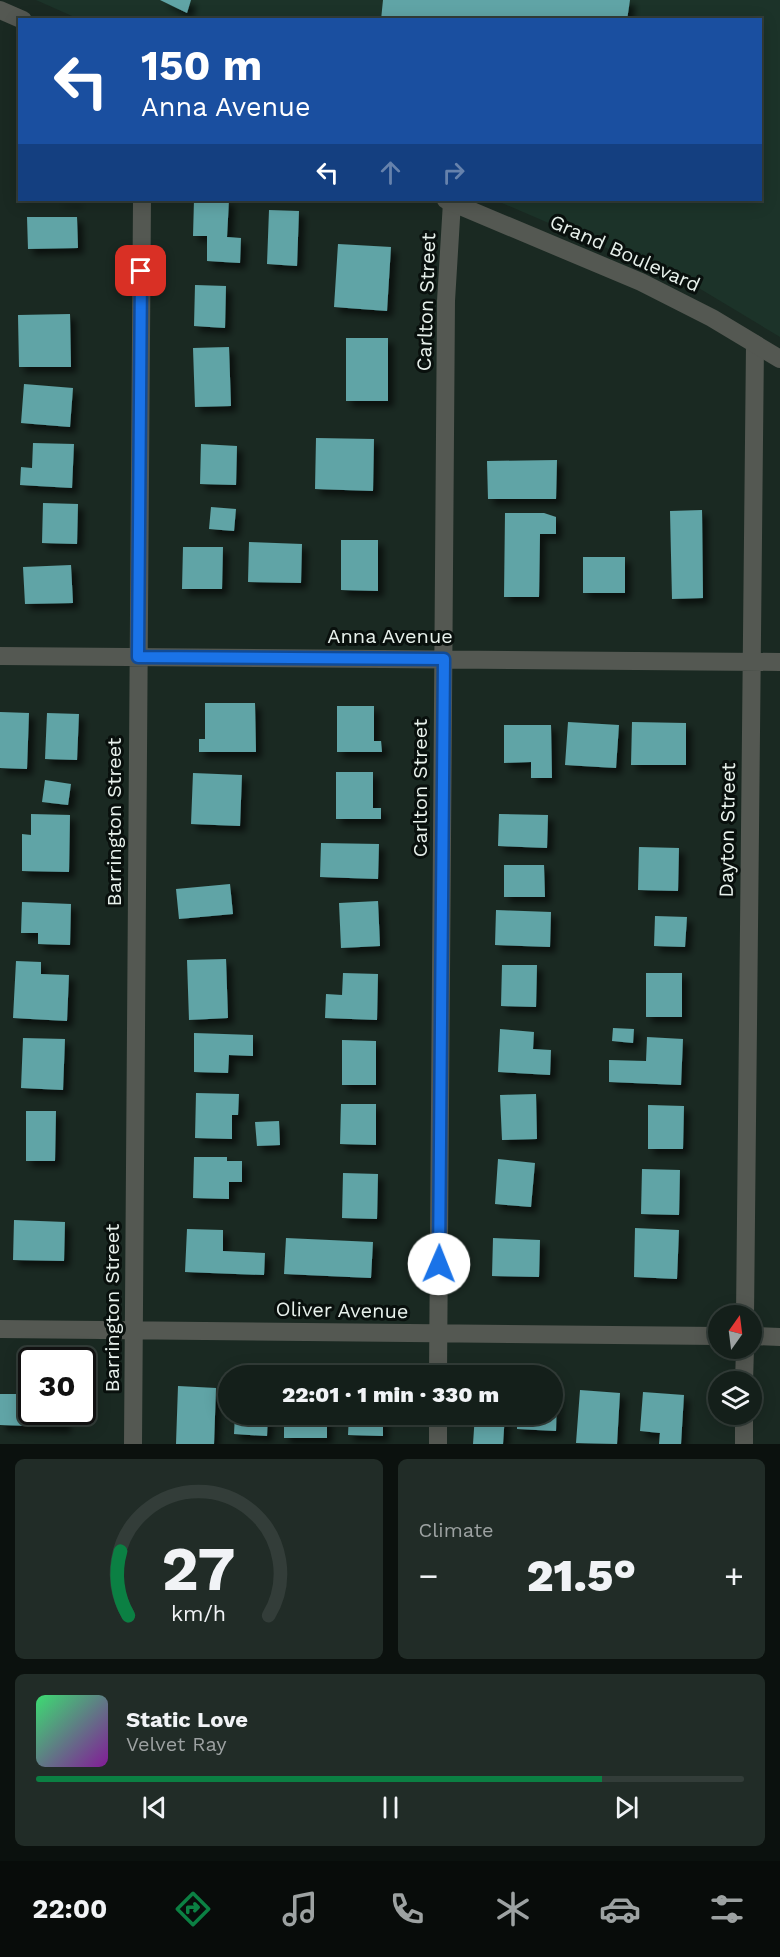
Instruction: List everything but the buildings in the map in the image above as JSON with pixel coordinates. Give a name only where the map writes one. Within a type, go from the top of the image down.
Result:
[{"type":"street","points":[[0,10],[18,18]]},
{"type":"street","name":"Barrington Street","points":[[133,1444],[142,201]]},
{"type":"street","name":"Grand Boulevard","points":[[449,201],[641,282],[712,318],[780,359]]},
{"type":"street","name":"Carlton Street","points":[[438,1365],[446,301],[449,201]]},
{"type":"street","name":"Dayton Street","points":[[745,1305],[755,344]]},
{"type":"street","name":"Anna Avenue","points":[[0,656],[780,662]]},
{"type":"street","name":"Oliver Avenue","points":[[0,1329],[134,1328],[708,1336]]},
{"type":"street","points":[[762,1336],[780,1337]]},
{"type":"street","points":[[438,1425],[438,1444]]},
{"type":"street","points":[[744,1425],[744,1444]]},
{"type":"shaded area","points":[[36,0],[780,0],[780,337],[697,287],[497,201],[762,201],[762,18],[76,18]]},
{"type":"route","points":[[141,271],[138,657],[444,659],[439,1264]]}]
